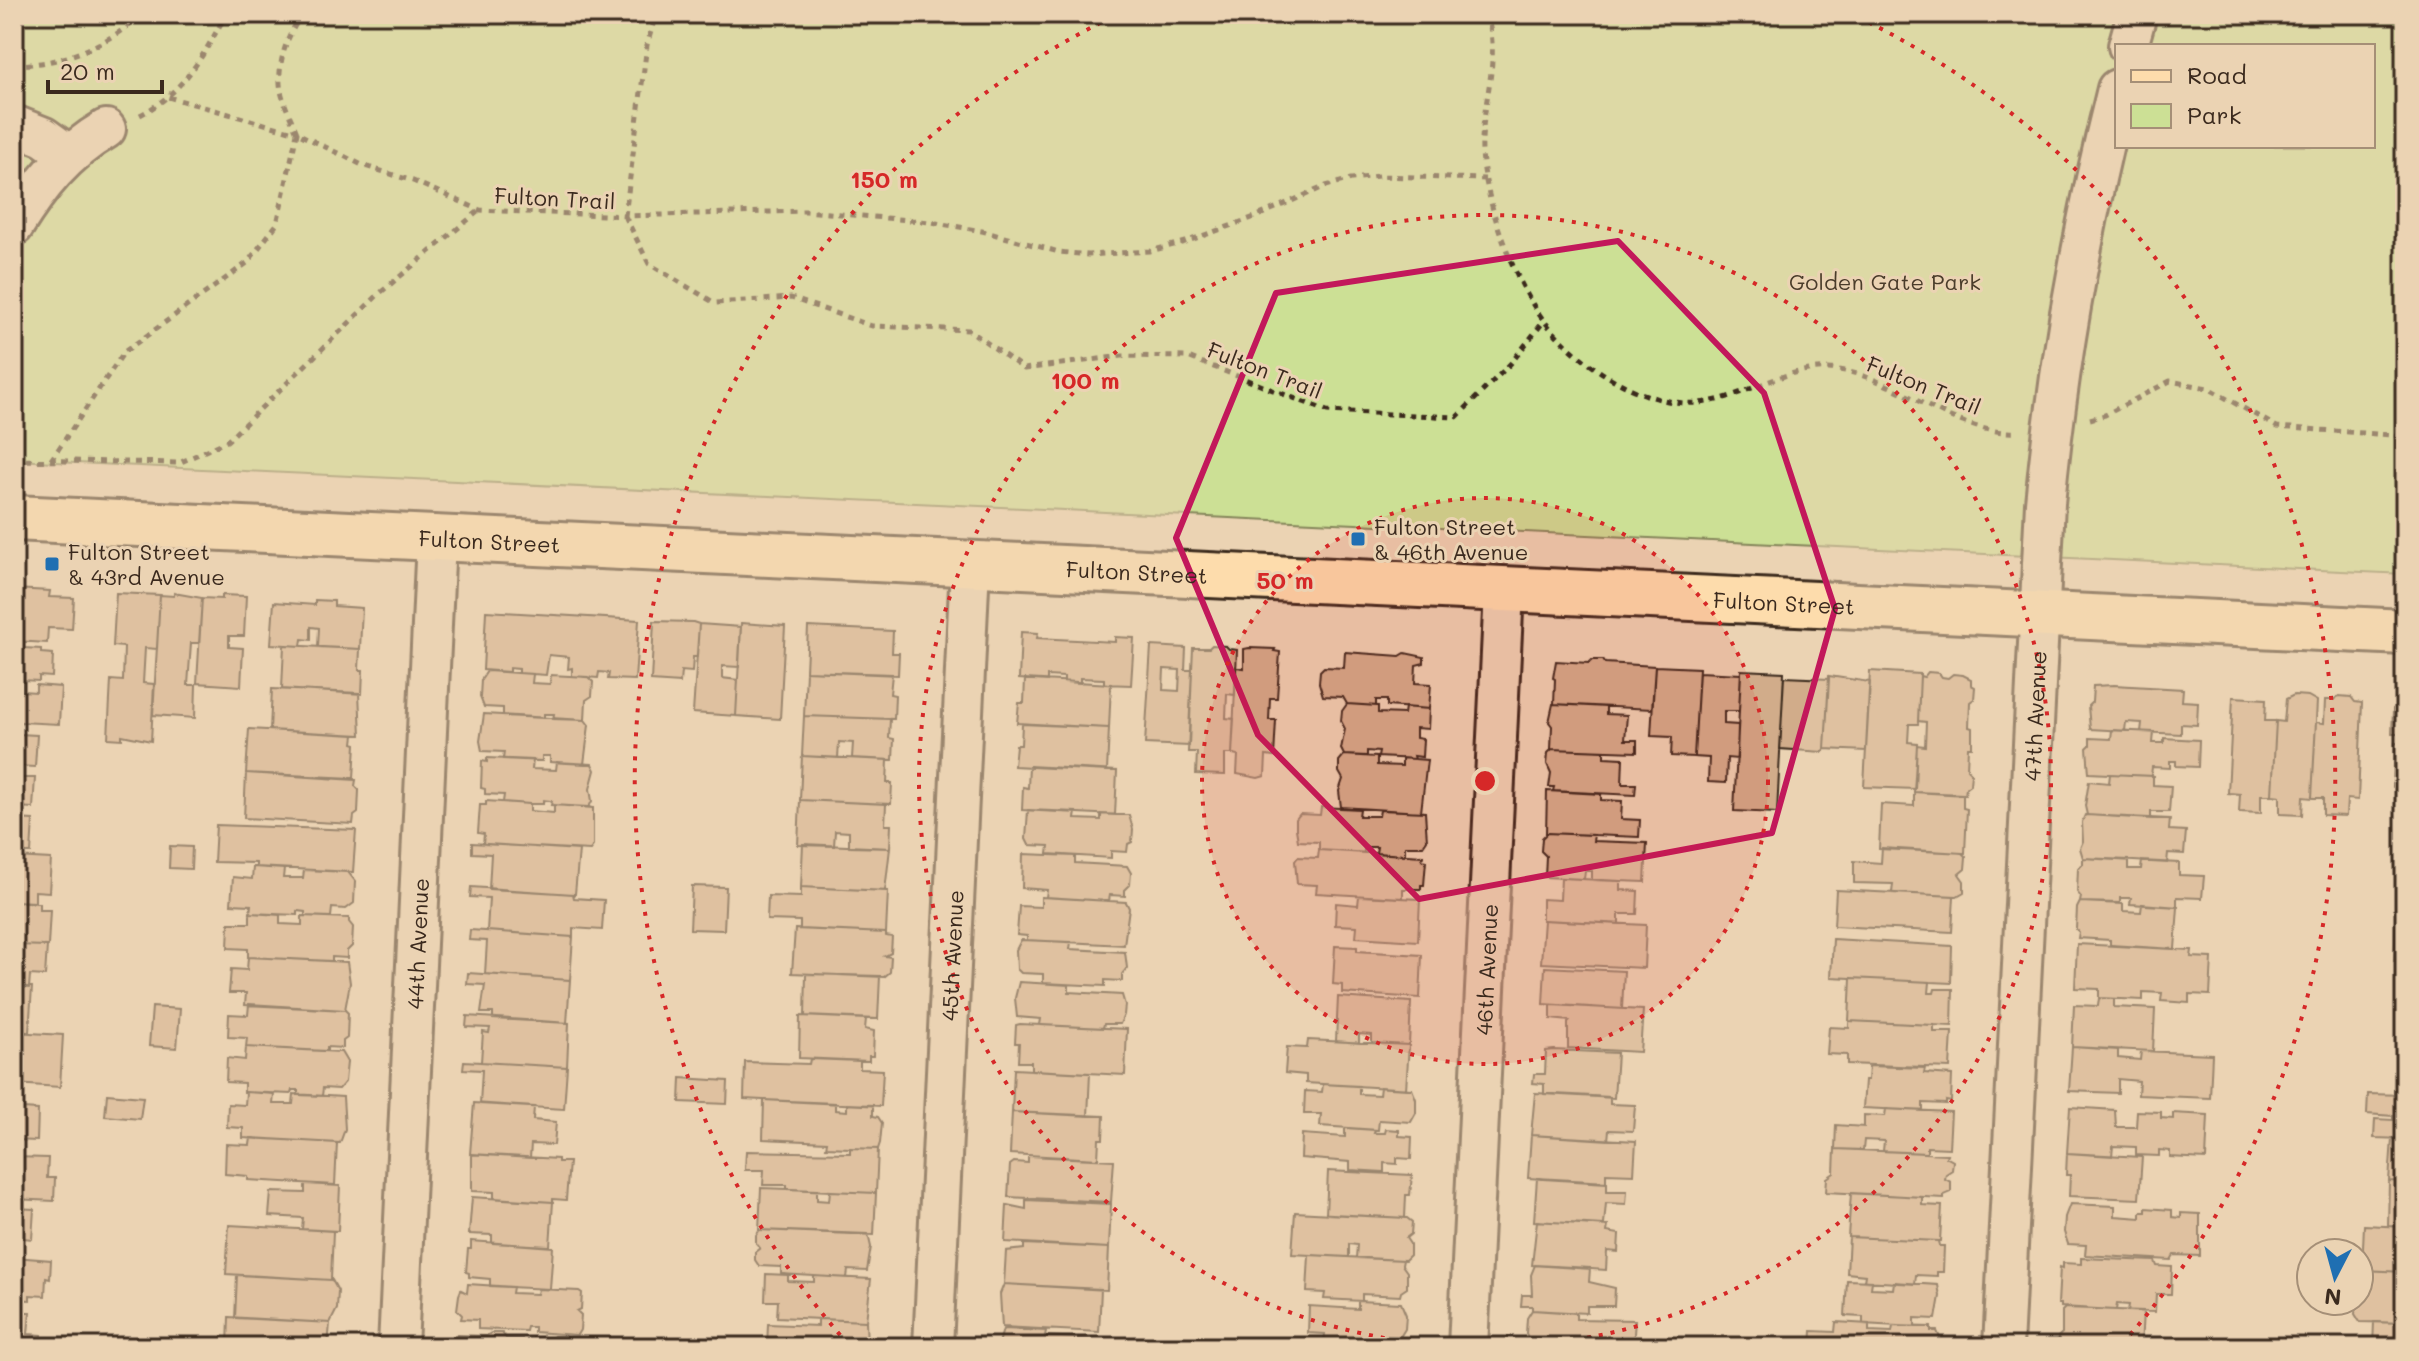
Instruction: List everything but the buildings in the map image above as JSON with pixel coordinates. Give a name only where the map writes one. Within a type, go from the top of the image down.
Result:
[{"type":"main road","name":"Fulton Street","points":[[14,518],[2405,632]]},
{"type":"street","points":[[2129,44],[2137,14]]},
{"type":"street","name":"47th Avenue","points":[[2003,1347],[2038,615],[2052,431],[2083,240],[2115,98]]},
{"type":"street","points":[[14,125],[44,137],[69,155]]},
{"type":"street","points":[[14,226],[37,191],[69,155],[106,129]]},
{"type":"street","name":"44th Avenue","points":[[398,1347],[436,540]]},
{"type":"street","name":"45th Avenue","points":[[933,1347],[970,565]]},
{"type":"street","name":"46th Avenue","points":[[1468,1347],[1504,590]]},
{"type":"path","points":[[14,65],[47,63],[72,56],[108,39],[143,14]]},
{"type":"path","points":[[106,129],[150,110],[182,86],[226,14]]},
{"type":"path","points":[[50,461],[124,352],[247,263],[277,224],[297,133],[281,91],[282,56],[289,36],[303,14]]},
{"type":"path","points":[[656,14],[644,61],[625,216],[806,211],[931,222],[982,231],[1059,252],[1118,254],[1150,251],[1185,242],[1351,179],[1379,176],[1485,179]]},
{"type":"path","points":[[1486,14],[1493,40],[1493,59],[1484,124],[1485,179],[1517,273],[1544,321]]},
{"type":"path","points":[[168,97],[297,133],[362,165],[413,181],[480,210]]},
{"type":"path","name":"Fulton Trail","points":[[14,460],[179,463],[227,441],[380,293],[480,210],[625,216],[649,264],[715,303],[791,298],[872,326],[969,330],[1024,369],[1122,356],[1188,357],[1327,411],[1457,417],[1511,363],[1544,321],[1591,365],[1619,383],[1664,401],[1685,404],[1731,398],[1790,374],[1826,369],[1864,377],[1979,426],[2007,433],[2052,431],[2105,415],[2170,381],[2208,388],[2277,427],[2405,436]]},
{"type":"highlighted area","points":[[1618,241],[1764,393],[1835,609],[1772,833],[1419,899],[1258,735],[1176,538],[1276,293]]},
{"type":"green space","name":"Golden Gate Park","points":[[14,14],[2405,14],[2405,574],[14,460]]},
{"type":"place","name":"Fulton Street & 46th Avenue","points":[[1358,539]]},
{"type":"place","name":"Fulton Street & 43rd Avenue","points":[[52,564]]}]
